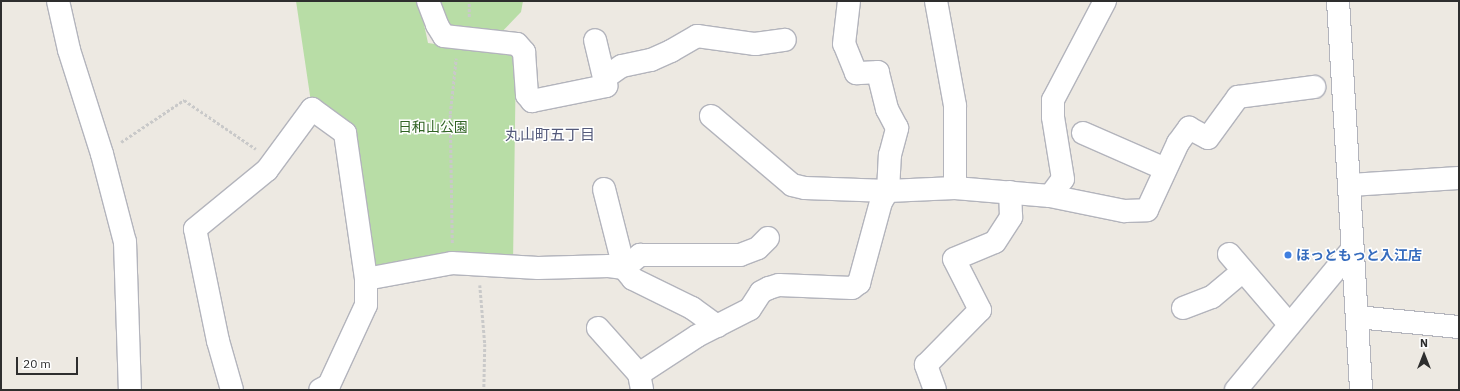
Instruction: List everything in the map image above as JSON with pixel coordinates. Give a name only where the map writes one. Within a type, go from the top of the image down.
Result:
[{"type":"street","points":[[58,1],[69,50],[102,154],[125,242],[130,390]]},
{"type":"street","points":[[428,1],[437,25],[444,36],[517,44],[524,52],[526,95],[532,101],[606,86],[606,77]]},
{"type":"street","points":[[598,328],[640,382],[717,326],[750,309],[761,292],[769,288],[780,285],[852,288],[859,283],[881,202],[888,191],[890,155],[897,128],[887,109],[878,72],[856,72],[844,44],[848,1]]},
{"type":"street","points":[[936,1],[955,106],[954,188]]},
{"type":"street","points":[[1338,1],[1361,390]]},
{"type":"street","points":[[1050,196],[1063,179],[1053,117],[1053,100],[1101,6]]},
{"type":"street","points":[[606,77],[622,66],[651,60],[671,51],[697,36],[755,44],[785,40]]},
{"type":"street","points":[[595,40],[601,73],[606,77]]},
{"type":"street","points":[[711,116],[792,185],[805,188],[888,191],[954,188],[1050,196],[1124,211],[1147,210],[1165,169],[1189,128],[1208,138],[1238,97],[1314,87]]},
{"type":"street","points":[[232,390],[218,341],[195,229],[267,170],[312,109],[346,133],[366,279],[366,305],[329,385],[320,390]]},
{"type":"street","points":[[1082,133],[1165,169]]},
{"type":"street","points":[[1350,186],[1459,178]]},
{"type":"street","points":[[604,188],[624,268],[633,279],[692,308],[717,326]]},
{"type":"street","points":[[935,390],[926,365],[980,310],[954,259],[995,242],[1011,217],[1010,192]]},
{"type":"street","points":[[366,279],[452,264],[538,268],[609,266],[624,268],[640,255],[740,255],[758,248],[768,238]]},
{"type":"street","points":[[1236,390],[1289,324],[1352,250]]},
{"type":"street","points":[[1229,254],[1242,272],[1289,324]]},
{"type":"street","points":[[1183,308],[1212,297],[1242,272]]},
{"type":"street","points":[[1356,317],[1459,328]]},
{"type":"path","points":[[452,264],[450,114],[457,52]]},
{"type":"path","points":[[102,154],[184,100],[273,161]]},
{"type":"path","points":[[479,265],[485,344],[484,390]]},
{"type":"green space","name":"日和山公園","points":[[296,1],[419,1],[428,43],[516,56],[513,264],[371,269],[350,132],[312,109]]},
{"type":"green space","points":[[428,1],[523,1],[521,12],[492,42],[452,38]]},
{"type":"place","name":"ほっともっと入江店","points":[[1288,255]]},
{"type":"district","name":"丸山町五丁目","points":[[550,135]]}]
